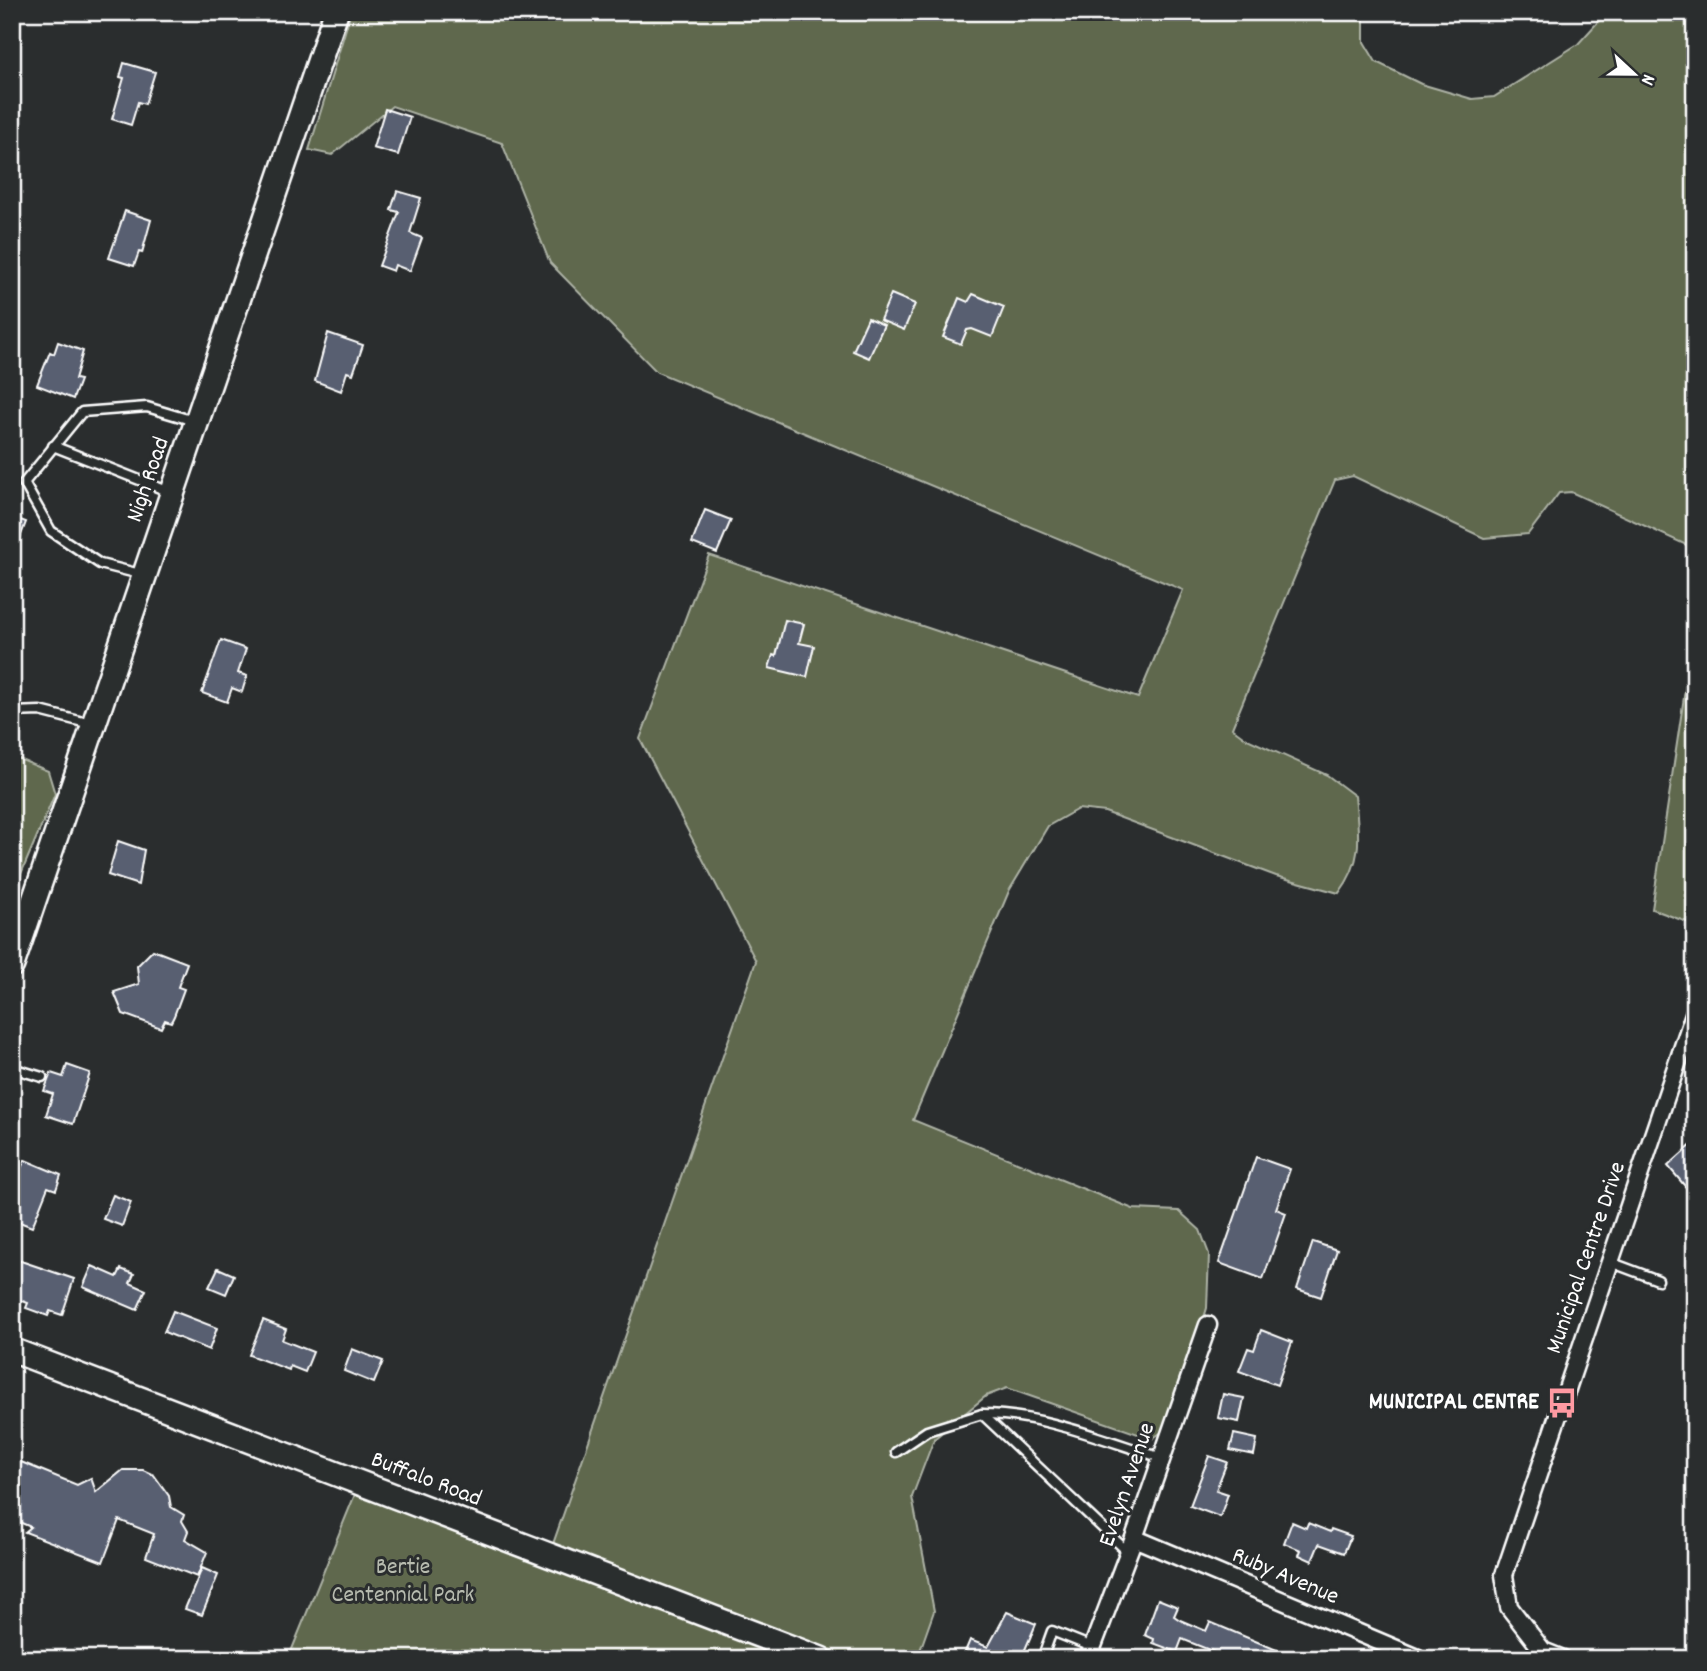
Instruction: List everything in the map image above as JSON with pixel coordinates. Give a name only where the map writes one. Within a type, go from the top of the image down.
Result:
[{"type":"street","name":"Nigh Road","points":[[12,965],[336,12]]},
{"type":"street","name":"Municipal Centre Drive","points":[[1563,1659],[1543,1651],[1509,1607],[1504,1575],[1695,1011]]},
{"type":"street","name":"Evelyn Avenue","points":[[1090,1653],[1132,1545],[1208,1325]]},
{"type":"street","name":"Buffalo Road","points":[[12,1350],[821,1659]]},
{"type":"street","name":"Ruby Avenue","points":[[1132,1545],[1418,1658]]},
{"type":"lane","points":[[145,576],[100,564],[51,531],[24,483],[82,412],[146,407],[197,422]]},
{"type":"lane","points":[[53,446],[172,493]]},
{"type":"lane","points":[[12,712],[40,711],[94,724]]},
{"type":"lane","points":[[12,1068],[41,1077]]},
{"type":"lane","points":[[1610,1262],[1658,1280]]},
{"type":"lane","points":[[896,1452],[927,1431],[982,1414],[1010,1414],[1039,1420],[1162,1458]]},
{"type":"lane","points":[[982,1414],[1132,1545]]},
{"type":"lane","points":[[1042,1659],[1052,1631],[1090,1653]]},
{"type":"green space","points":[[351,12],[1364,12],[1364,42],[1376,62],[1421,84],[1472,99],[1494,97],[1578,44],[1607,12],[1695,12],[1695,549],[1571,492],[1559,493],[1528,534],[1484,538],[1353,476],[1335,480],[1232,728],[1247,739],[1327,775],[1355,796],[1358,847],[1353,869],[1339,893],[1276,876],[1105,812],[1078,809],[1048,826],[1009,891],[913,1120],[1133,1209],[1179,1211],[1200,1230],[1209,1254],[1207,1308],[1170,1426],[1152,1439],[1007,1388],[986,1396],[934,1439],[912,1497],[934,1611],[917,1659],[852,1659],[553,1544],[756,961],[640,739],[709,555],[1138,698],[1183,590],[657,372],[550,263],[502,143],[392,106],[332,155],[309,150]]},
{"type":"green space","points":[[1695,624],[1695,925],[1652,909]]},
{"type":"green space","points":[[12,756],[48,771],[55,794],[12,895]]},
{"type":"green space","name":"Bertie Centennial Park","points":[[360,1482],[817,1659],[288,1659]]},
{"type":"building","points":[[124,63],[155,72],[145,104],[138,102],[131,125],[112,119],[124,78],[120,77]]},
{"type":"building","points":[[385,109],[410,117],[398,155],[373,148]]},
{"type":"building","points":[[397,191],[421,198],[410,233],[422,238],[410,271],[395,265],[393,271],[379,266],[399,212],[391,210]]},
{"type":"building","points":[[125,211],[151,220],[142,253],[139,252],[134,266],[109,258]]},
{"type":"building","points":[[891,294],[915,304],[904,330],[880,320]]},
{"type":"building","points":[[973,294],[1004,307],[992,337],[972,329],[967,330],[961,344],[943,337],[959,298],[968,302]]},
{"type":"building","points":[[868,318],[884,325],[869,358],[853,351]]},
{"type":"building","points":[[328,333],[363,345],[353,374],[347,372],[341,391],[315,381]]},
{"type":"building","points":[[58,342],[83,351],[75,379],[80,380],[73,399],[37,385],[50,352],[54,354]]},
{"type":"building","points":[[705,510],[731,520],[717,553],[692,543]]},
{"type":"building","points":[[12,517],[26,522],[13,556],[12,556]]},
{"type":"building","points":[[785,620],[804,624],[799,643],[814,646],[807,677],[769,668],[773,655],[776,656]]},
{"type":"building","points":[[221,640],[246,649],[238,673],[247,676],[242,692],[232,688],[227,702],[202,693]]},
{"type":"building","points":[[118,841],[144,850],[138,885],[108,875]]},
{"type":"building","points":[[153,950],[187,963],[178,987],[184,989],[174,1016],[171,1022],[165,1020],[161,1028],[123,1014],[114,992],[139,984],[137,966]]},
{"type":"building","points":[[67,1065],[90,1073],[73,1124],[46,1115],[53,1094],[44,1091],[51,1073],[63,1077]]},
{"type":"building","points":[[1695,1142],[1695,1198],[1668,1166]]},
{"type":"building","points":[[1256,1157],[1290,1169],[1276,1209],[1286,1213],[1263,1279],[1219,1263]]},
{"type":"building","points":[[25,1160],[61,1175],[56,1190],[48,1187],[32,1227],[12,1219],[12,1185]]},
{"type":"building","points":[[113,1195],[131,1202],[122,1226],[103,1219]]},
{"type":"building","points":[[1313,1242],[1337,1250],[1321,1297],[1297,1289]]},
{"type":"building","points":[[12,1258],[74,1279],[62,1315],[50,1311],[48,1316],[26,1308],[28,1303],[12,1297]]},
{"type":"building","points":[[92,1266],[117,1277],[121,1269],[134,1274],[130,1283],[146,1290],[137,1310],[83,1287]]},
{"type":"building","points":[[218,1268],[234,1275],[226,1294],[209,1287]]},
{"type":"building","points":[[173,1311],[217,1328],[209,1350],[164,1332]]},
{"type":"building","points":[[263,1320],[286,1329],[282,1340],[313,1352],[305,1372],[290,1366],[289,1370],[249,1355]]},
{"type":"building","points":[[1261,1330],[1292,1342],[1277,1385],[1239,1371],[1248,1348],[1254,1350]]},
{"type":"building","points":[[352,1349],[383,1361],[374,1383],[344,1371]]},
{"type":"building","points":[[1223,1394],[1244,1398],[1239,1422],[1218,1418]]},
{"type":"building","points":[[1234,1434],[1257,1439],[1254,1455],[1230,1450]]},
{"type":"building","points":[[1209,1456],[1227,1462],[1216,1490],[1228,1494],[1220,1517],[1190,1506]]},
{"type":"building","points":[[21,1462],[77,1485],[91,1478],[96,1492],[123,1470],[143,1470],[154,1475],[169,1496],[171,1507],[184,1515],[182,1521],[188,1531],[185,1539],[207,1552],[197,1577],[146,1557],[154,1534],[119,1520],[103,1562],[25,1532],[31,1527],[12,1519],[12,1483]]},
{"type":"building","points":[[1292,1522],[1306,1528],[1308,1523],[1330,1532],[1331,1529],[1351,1536],[1344,1553],[1319,1544],[1312,1561],[1299,1555],[1301,1550],[1284,1543]]},
{"type":"building","points":[[202,1568],[218,1575],[202,1615],[185,1609]]},
{"type":"building","points":[[1158,1599],[1178,1607],[1174,1616],[1180,1620],[1206,1631],[1210,1622],[1298,1659],[1232,1659],[1182,1639],[1177,1652],[1153,1643],[1154,1639],[1145,1635]]},
{"type":"building","points":[[1007,1612],[1036,1624],[1021,1659],[962,1659],[970,1640],[988,1647]]},
{"type":"place","name":"MUNICIPAL CENTRE","points":[[1562,1403]]}]
